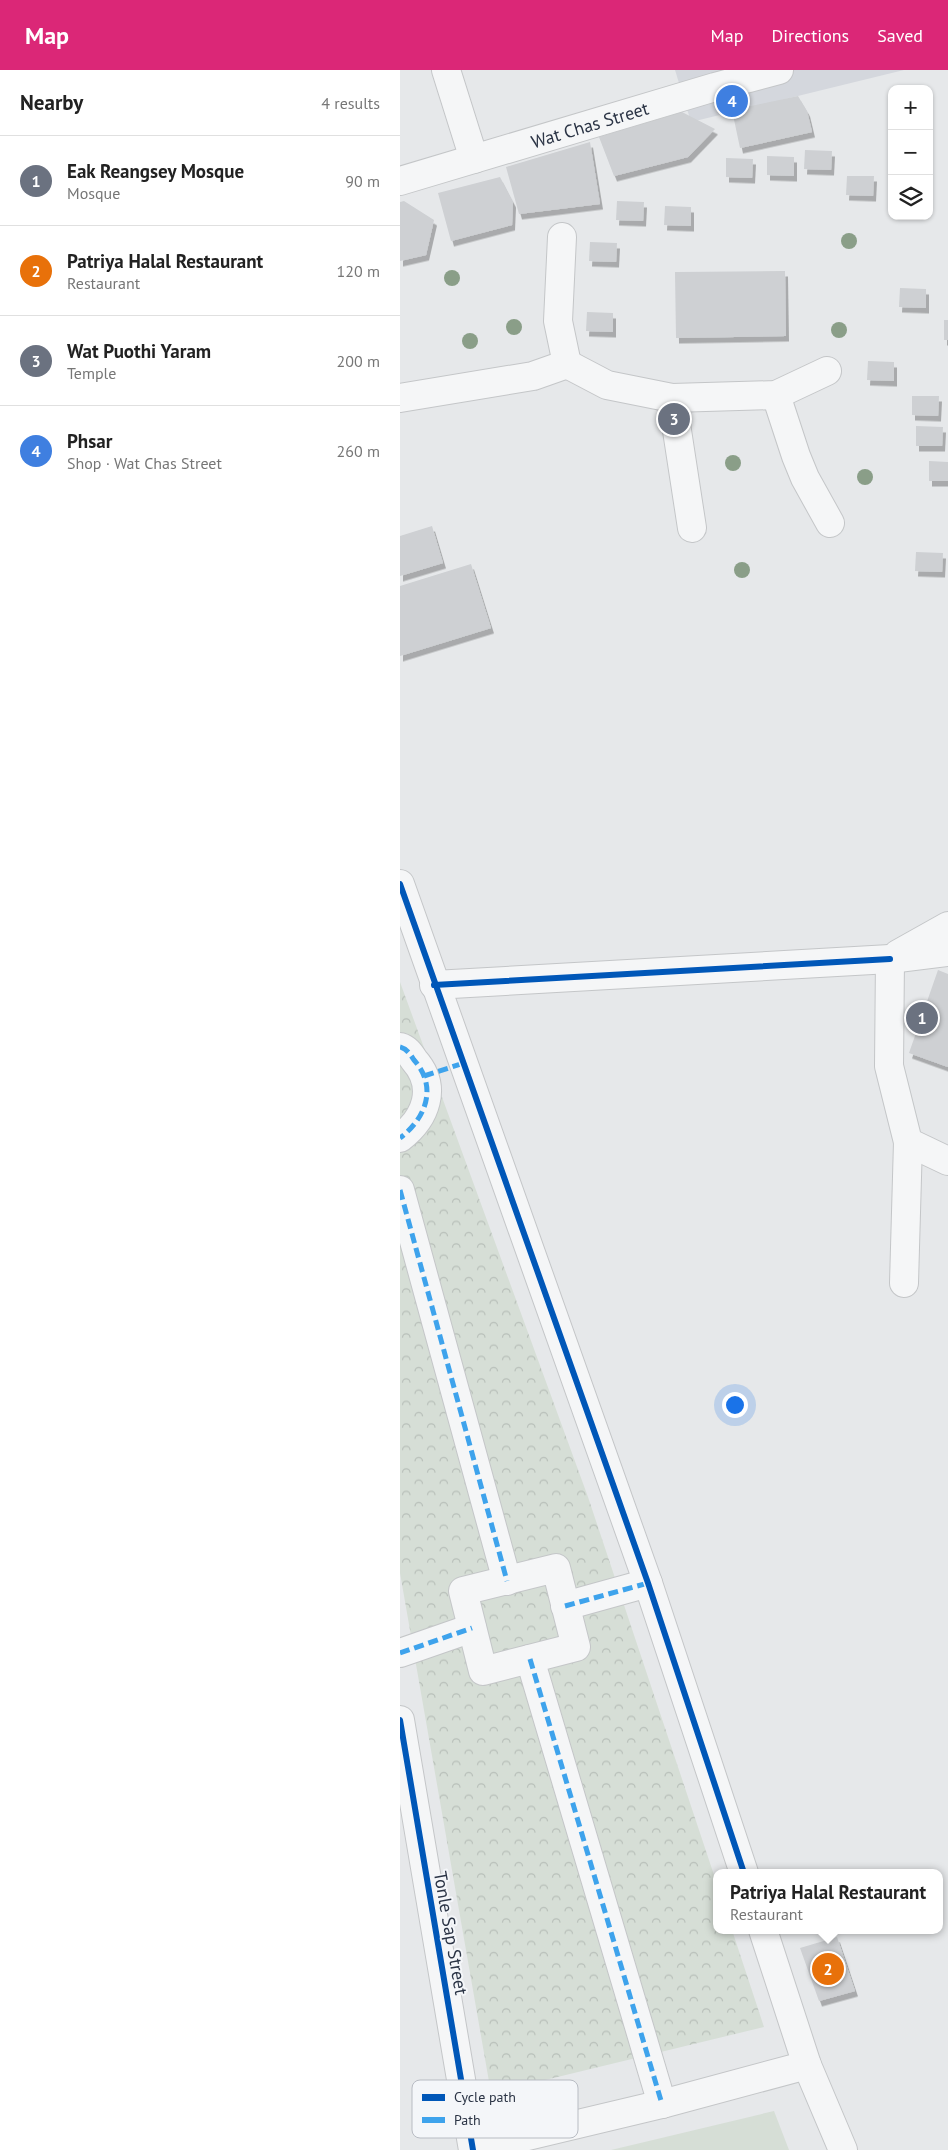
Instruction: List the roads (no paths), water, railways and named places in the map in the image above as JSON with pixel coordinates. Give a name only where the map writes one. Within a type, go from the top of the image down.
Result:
[{"type":"street","points":[[446,70],[474,159]]},
{"type":"street","name":"Wat Chas Street","points":[[400,181],[715,87],[779,70]]},
{"type":"street","points":[[562,237],[558,321],[567,364]]},
{"type":"street","points":[[400,398],[533,376],[567,364],[607,386],[672,398],[776,395],[827,371]]},
{"type":"street","points":[[776,395],[805,478],[830,523]]},
{"type":"street","points":[[672,398],[692,528]]},
{"type":"street","points":[[400,884],[434,985],[464,1062],[648,1583],[743,1869]]},
{"type":"street","points":[[890,959],[948,926]]},
{"type":"street","points":[[434,985],[890,959],[948,952]]},
{"type":"street","points":[[890,959],[889,1066],[908,1142],[904,1283]]},
{"type":"street","points":[[400,1046],[406,1049],[422,1068],[427,1086],[426,1101],[419,1120],[400,1138]]},
{"type":"street","points":[[424,1076],[464,1062]]},
{"type":"street","points":[[908,1142],[948,1161]]},
{"type":"street","points":[[400,1190],[507,1580]]},
{"type":"street","points":[[556,1568],[576,1647],[483,1670],[463,1591],[507,1580],[556,1568]]},
{"type":"street","points":[[565,1606],[648,1583]]},
{"type":"street","points":[[400,1653],[472,1628]]},
{"type":"street","points":[[530,1659],[662,2104]]},
{"type":"street","name":"Tonle Sap Street","points":[[400,1720],[461,2080]]},
{"type":"street","points":[[764,1934],[807,2065],[843,2150]]},
{"type":"street","points":[[578,2124],[807,2065]]},
{"type":"street","points":[[473,2150],[522,2138]]},
{"type":"place","name":"Phsar","points":[[732,101]]},
{"type":"place","name":"Wat Puothi Yaram","points":[[674,419]]},
{"type":"place","name":"Eak Reangsey Mosque","points":[[922,1018]]},
{"type":"place","name":"Patriya Halal Restaurant","points":[[828,1969]]}]
